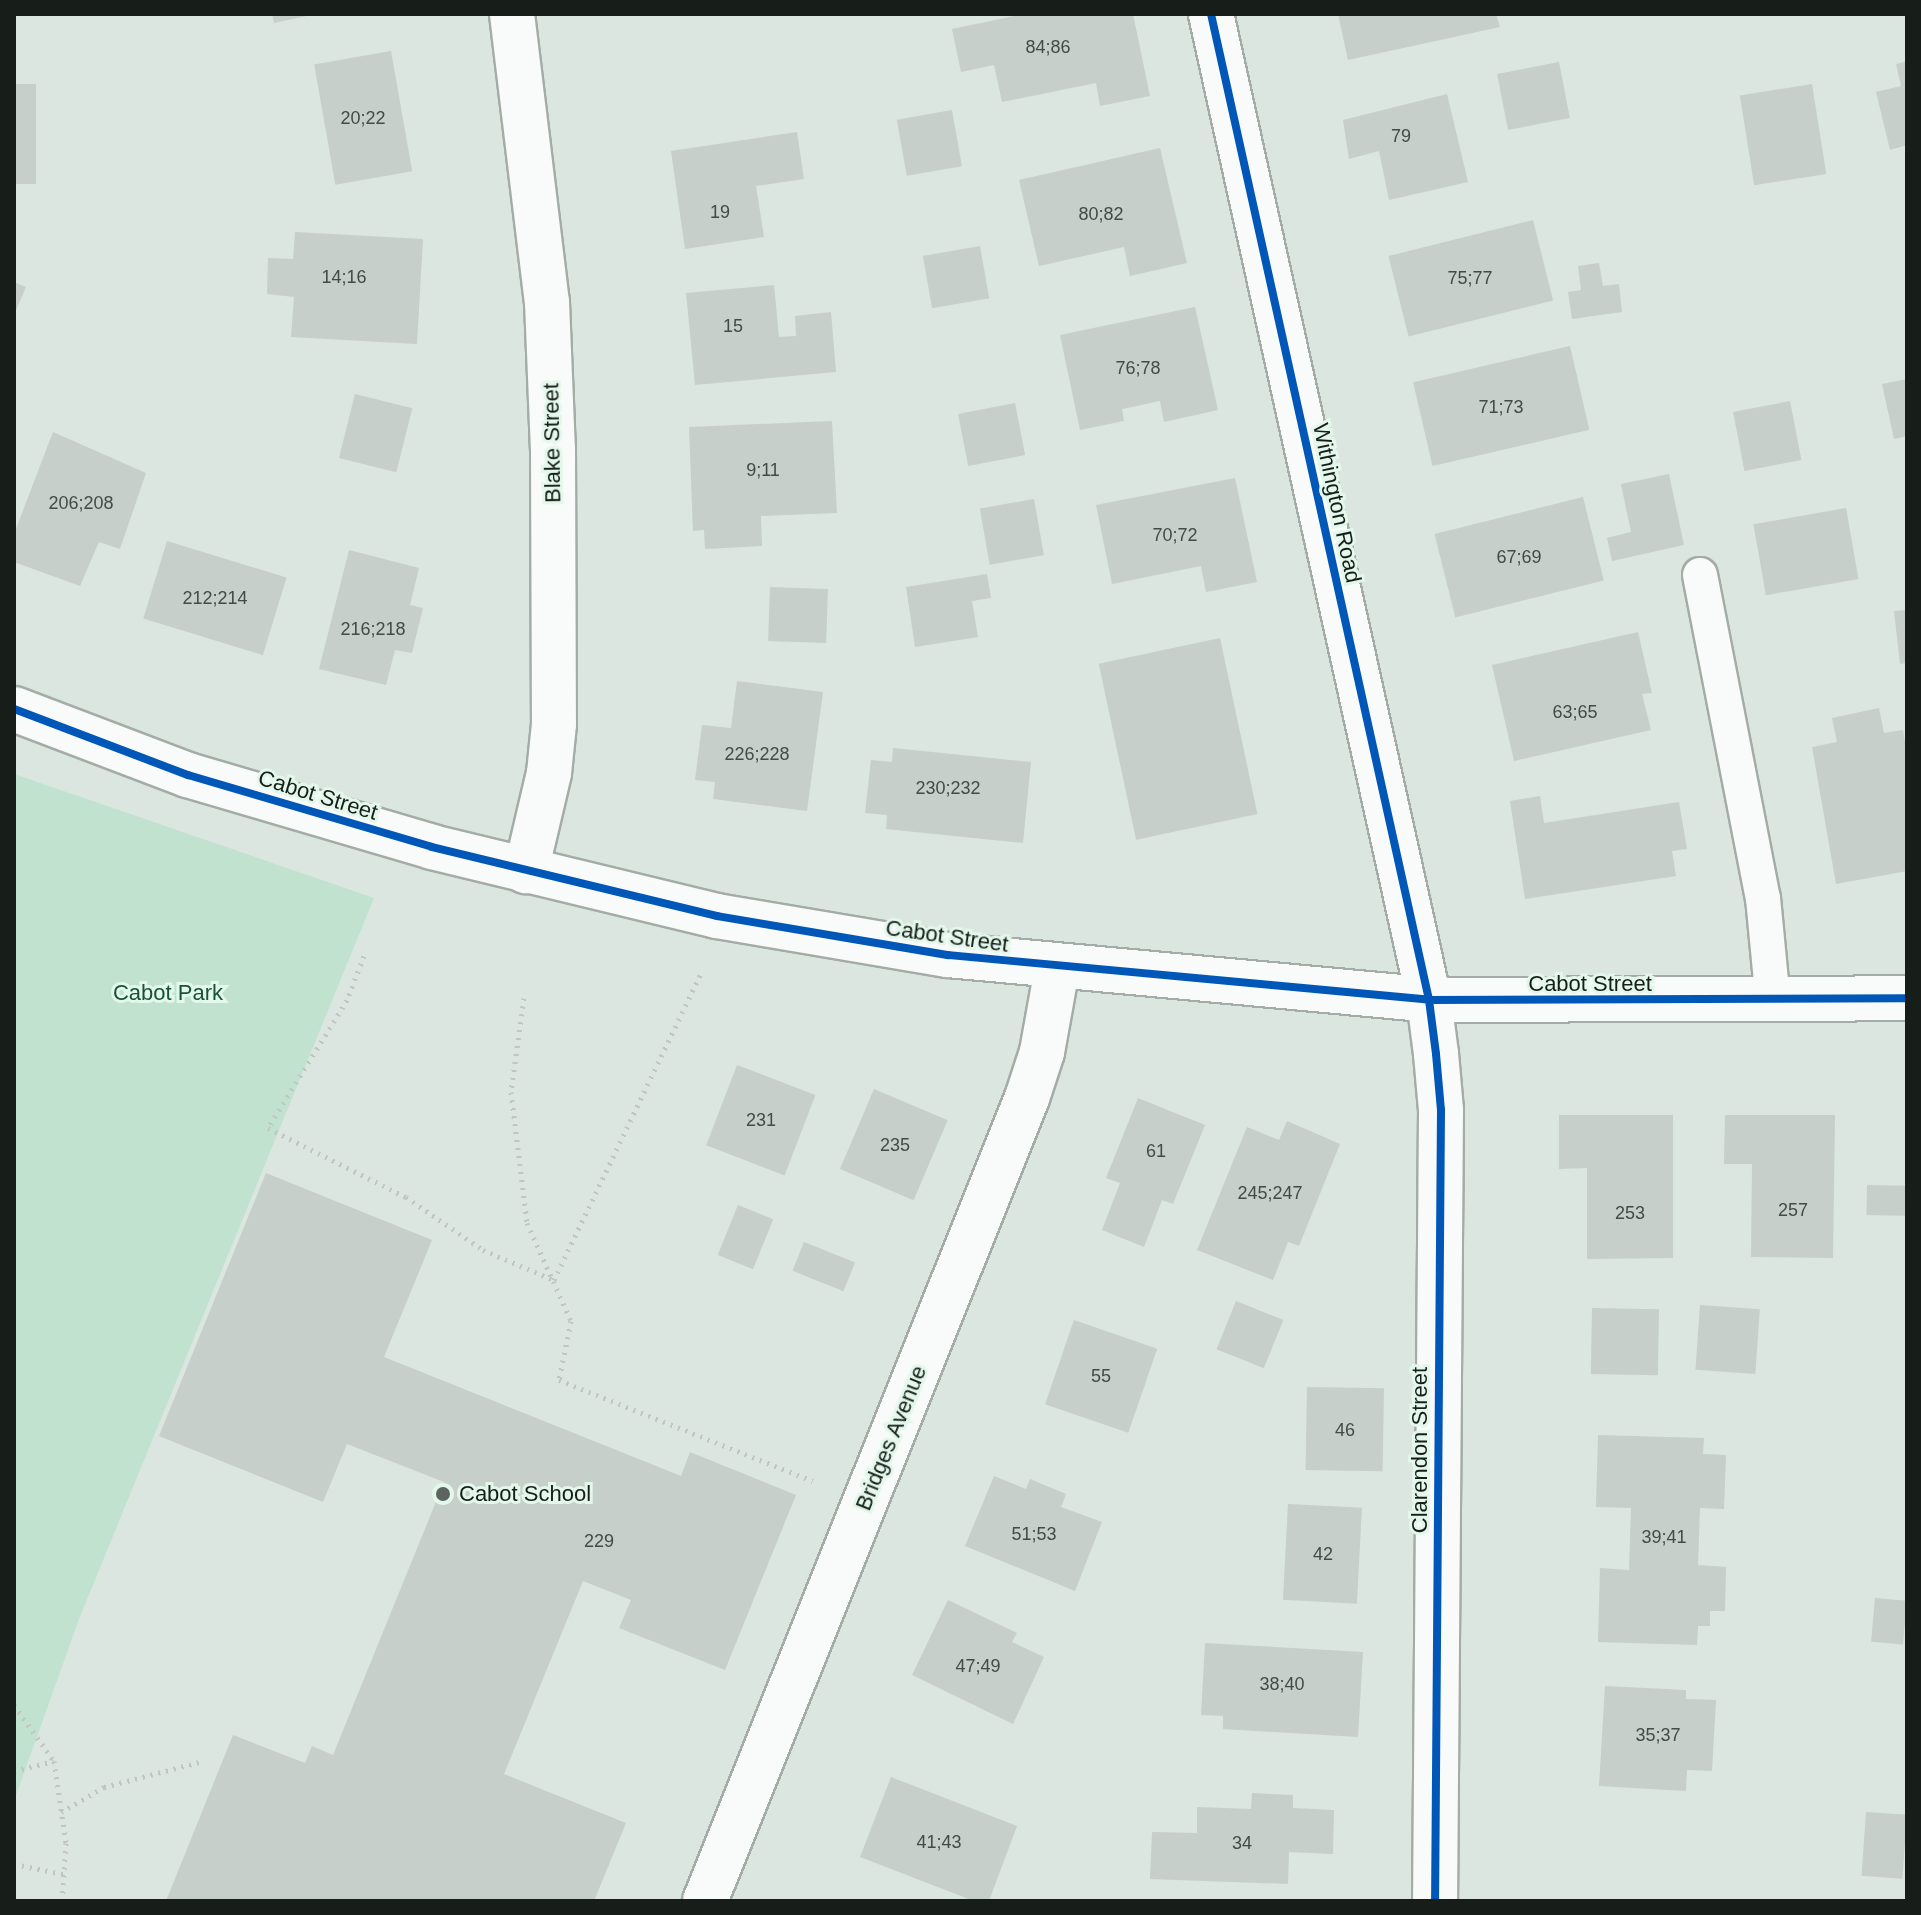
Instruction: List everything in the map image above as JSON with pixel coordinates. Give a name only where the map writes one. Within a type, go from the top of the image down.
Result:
[{"type":"street","name":"Blake Street","points":[[512,14],[540,223],[553,449],[554,724],[549,773],[526,871]]},
{"type":"street","name":"Withington Road","points":[[1211,14],[1429,1000]]},
{"type":"street","name":"Cabot Street","points":[[14,709],[188,775],[526,871],[717,916],[1057,969],[1429,1000],[1773,1001],[1907,998]]},
{"type":"street","name":"Bridges Avenue","points":[[705,1901],[1027,1098],[1042,1052],[1057,969]]},
{"type":"street","name":"Clarendon Street","points":[[1429,1000],[1441,1110],[1435,1901]]},
{"type":"lane","points":[[1700,575],[1763,898],[1773,1001]]},
{"type":"path","points":[[364,956],[347,1000],[268,1128],[406,1197],[483,1250],[554,1280]]},
{"type":"path","points":[[554,1280],[626,1140],[702,971]]},
{"type":"path","points":[[524,998],[511,1092],[527,1223],[571,1321],[559,1380],[825,1486]]},
{"type":"path","points":[[14,1705],[54,1761],[61,1812],[62,1901]]},
{"type":"path","points":[[14,1771],[54,1761]]},
{"type":"path","points":[[61,1812],[104,1787],[199,1762]]},
{"type":"path","points":[[14,1864],[63,1874]]},
{"type":"path","points":[[95,1901],[102,1901]]},
{"type":"green space","name":"Cabot Park","points":[[14,774],[374,898],[79,1619],[14,1801]]},
{"type":"building","points":[[272,14],[311,14],[311,15],[274,23]]},
{"type":"building","points":[[1024,14],[1133,14],[1150,96],[1100,106],[1096,83],[1002,102],[994,65],[961,72],[952,29]]},
{"type":"building","points":[[1338,14],[1496,14],[1500,27],[1348,60]]},
{"type":"building","points":[[391,51],[412,171],[335,185],[314,65]]},
{"type":"building","points":[[1907,61],[1907,145],[1890,150],[1876,92],[1901,86],[1896,64]]},
{"type":"building","points":[[1559,62],[1570,118],[1508,130],[1497,74]]},
{"type":"building","points":[[14,84],[36,84],[36,184],[14,184]]},
{"type":"building","points":[[1812,84],[1826,174],[1754,185],[1740,95]]},
{"type":"building","points":[[1447,94],[1468,182],[1389,200],[1379,151],[1349,159],[1343,120]]},
{"type":"building","points":[[952,110],[962,166],[907,176],[897,120]]},
{"type":"building","points":[[797,132],[804,179],[756,186],[764,237],[685,249],[671,151]]},
{"type":"building","points":[[1160,148],[1187,263],[1130,276],[1124,247],[1039,266],[1019,180]]},
{"type":"building","points":[[1533,220],[1553,301],[1409,337],[1388,256]]},
{"type":"building","points":[[295,232],[423,239],[417,344],[291,337],[294,297],[267,294],[268,258],[293,259]]},
{"type":"building","points":[[980,246],[989,298],[932,308],[923,256]]},
{"type":"building","points":[[1599,263],[1603,286],[1619,284],[1622,312],[1572,319],[1568,292],[1581,290],[1578,266]]},
{"type":"building","points":[[14,282],[26,287],[14,315]]},
{"type":"building","points":[[774,285],[779,337],[796,336],[795,316],[831,312],[836,372],[695,385],[686,293]]},
{"type":"building","points":[[1195,307],[1218,410],[1164,422],[1160,401],[1122,409],[1124,421],[1080,430],[1060,335]]},
{"type":"building","points":[[1570,346],[1589,430],[1432,466],[1413,382]]},
{"type":"building","points":[[1907,379],[1907,436],[1894,439],[1882,384]]},
{"type":"building","points":[[355,394],[412,408],[396,472],[339,458]]},
{"type":"building","points":[[1790,401],[1801,460],[1745,471],[1733,412]]},
{"type":"building","points":[[1015,403],[1025,455],[968,466],[958,414]]},
{"type":"building","points":[[832,421],[837,513],[761,516],[762,546],[705,549],[704,530],[693,531],[689,427]]},
{"type":"building","points":[[53,432],[146,473],[120,549],[99,542],[80,586],[14,562],[14,534]]},
{"type":"building","points":[[1669,474],[1684,545],[1612,561],[1607,538],[1631,532],[1621,484]]},
{"type":"building","points":[[1235,478],[1257,582],[1206,592],[1201,566],[1112,584],[1096,505]]},
{"type":"building","points":[[1583,497],[1604,580],[1455,617],[1435,534]]},
{"type":"building","points":[[1034,499],[1044,555],[990,565],[980,509]]},
{"type":"building","points":[[1846,508],[1859,579],[1766,595],[1753,524]]},
{"type":"building","points":[[167,541],[287,578],[263,655],[143,618]]},
{"type":"building","points":[[349,550],[419,568],[410,605],[423,608],[412,653],[395,650],[386,685],[319,669]]},
{"type":"building","points":[[987,574],[991,598],[972,601],[978,637],[915,647],[906,587]]},
{"type":"building","points":[[770,587],[828,589],[826,643],[768,641]]},
{"type":"building","points":[[1907,610],[1907,663],[1900,664],[1894,611]]},
{"type":"building","points":[[1638,632],[1652,693],[1642,694],[1651,730],[1514,761],[1492,665]]},
{"type":"building","points":[[1220,638],[1257,814],[1136,840],[1099,664]]},
{"type":"building","points":[[737,681],[823,692],[807,811],[713,799],[715,782],[695,780],[702,725],[731,728]]},
{"type":"building","points":[[1879,708],[1884,733],[1903,730],[1907,753],[1907,871],[1836,884],[1812,747],[1837,742],[1832,718]]},
{"type":"building","points":[[893,748],[1031,762],[1023,843],[886,829],[887,815],[865,813],[871,760],[892,762]]},
{"type":"building","points":[[1540,796],[1544,823],[1679,802],[1687,849],[1672,851],[1676,876],[1525,899],[1510,801]]},
{"type":"building","points":[[737,1065],[815,1095],[785,1175],[706,1145]]},
{"type":"building","points":[[874,1089],[948,1120],[914,1200],[840,1169]]},
{"type":"building","points":[[1138,1098],[1205,1125],[1173,1204],[1162,1200],[1144,1247],[1102,1230],[1120,1183],[1106,1178]]},
{"type":"building","points":[[1559,1115],[1673,1115],[1673,1258],[1587,1259],[1587,1168],[1559,1169]]},
{"type":"building","points":[[1725,1115],[1835,1115],[1833,1258],[1751,1257],[1752,1164],[1724,1164]]},
{"type":"building","points":[[1287,1121],[1340,1144],[1299,1246],[1288,1242],[1273,1280],[1197,1250],[1247,1127],[1279,1140]]},
{"type":"building","points":[[266,1173],[432,1240],[384,1357],[681,1476],[690,1452],[796,1495],[725,1670],[619,1628],[631,1600],[583,1581],[504,1774],[626,1823],[594,1901],[166,1901],[233,1735],[305,1763],[312,1746],[333,1755],[444,1482],[347,1444],[323,1502],[159,1436]]},
{"type":"building","points":[[1867,1185],[1907,1186],[1906,1216],[1866,1215]]},
{"type":"building","points":[[738,1205],[773,1219],[753,1269],[718,1255]]},
{"type":"building","points":[[804,1242],[855,1263],[843,1291],[792,1271]]},
{"type":"building","points":[[1236,1301],[1283,1320],[1264,1368],[1217,1349]]},
{"type":"building","points":[[1700,1305],[1760,1309],[1755,1374],[1695,1370]]},
{"type":"building","points":[[1592,1308],[1659,1309],[1658,1375],[1591,1374]]},
{"type":"building","points":[[1074,1320],[1157,1349],[1128,1433],[1045,1404]]},
{"type":"building","points":[[1307,1387],[1384,1388],[1383,1471],[1306,1470]]},
{"type":"building","points":[[1598,1435],[1704,1438],[1703,1454],[1726,1455],[1724,1509],[1700,1508],[1698,1565],[1726,1567],[1725,1611],[1710,1611],[1710,1626],[1698,1626],[1697,1645],[1598,1642],[1600,1568],[1629,1570],[1631,1508],[1596,1507]]},
{"type":"building","points":[[994,1476],[1026,1489],[1030,1479],[1066,1494],[1061,1507],[1102,1522],[1075,1591],[965,1546]]},
{"type":"building","points":[[1288,1504],[1362,1508],[1357,1604],[1283,1600]]},
{"type":"building","points":[[1875,1598],[1907,1601],[1903,1645],[1871,1642]]},
{"type":"building","points":[[948,1600],[1017,1633],[1012,1642],[1044,1657],[1013,1724],[912,1675]]},
{"type":"building","points":[[1205,1643],[1363,1652],[1358,1737],[1223,1729],[1223,1716],[1201,1715]]},
{"type":"building","points":[[1605,1686],[1686,1690],[1686,1699],[1716,1700],[1712,1771],[1687,1770],[1686,1791],[1599,1786]]},
{"type":"building","points":[[891,1777],[1017,1826],[989,1901],[974,1901],[860,1857]]},
{"type":"building","points":[[1252,1793],[1293,1795],[1293,1808],[1334,1810],[1333,1854],[1289,1852],[1288,1884],[1150,1879],[1152,1832],[1197,1833],[1197,1807],[1251,1809]]},
{"type":"building","points":[[1866,1812],[1907,1815],[1902,1879],[1862,1876]]},
{"type":"cycle path","points":[[1211,14],[1429,1000],[1436,1054],[1441,1110],[1435,1901]]},
{"type":"cycle path","points":[[14,709],[188,775],[432,847],[717,916],[948,955],[1429,1000],[1907,998]]},
{"type":"place","name":"Cabot School","points":[[443,1494]]}]
